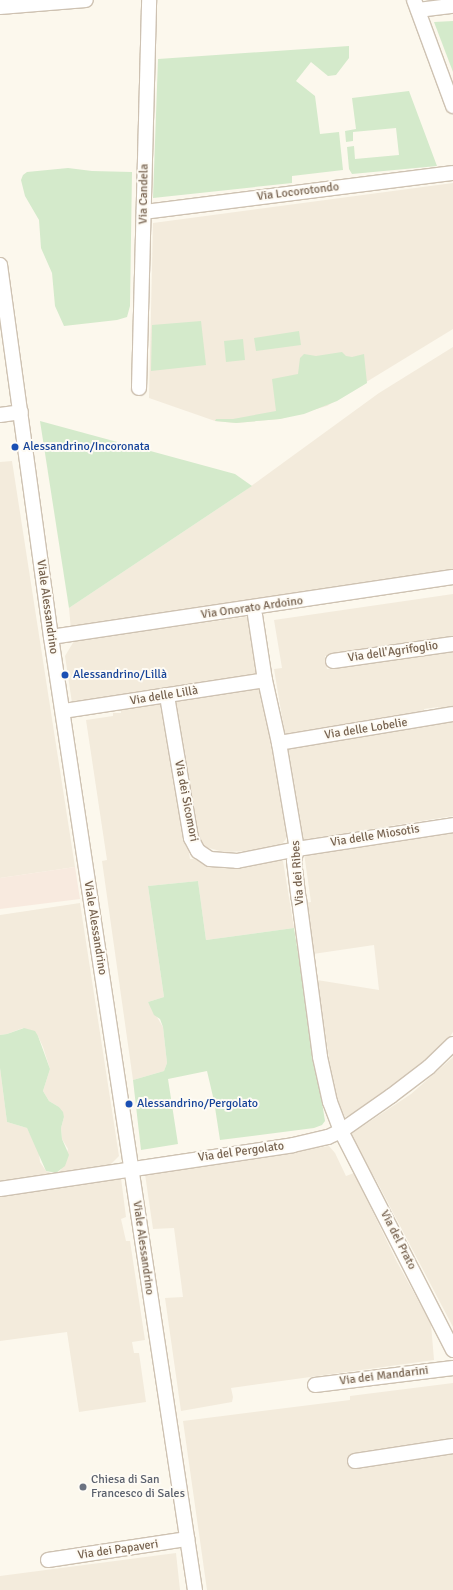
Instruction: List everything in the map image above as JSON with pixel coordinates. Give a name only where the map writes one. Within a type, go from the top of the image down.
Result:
[{"type":"street","points":[[0,7],[86,0]]},
{"type":"street","name":"Via Candela","points":[[139,388],[149,0]]},
{"type":"street","points":[[453,6],[416,5],[453,106]]},
{"type":"street","name":"Via Locorotondo","points":[[144,212],[453,172]]},
{"type":"street","name":"Viale Alessandrino","points":[[0,265],[51,637],[195,1590]]},
{"type":"street","points":[[0,414],[20,412]]},
{"type":"street","name":"Via Onorato Ardoino","points":[[51,637],[453,577]]},
{"type":"street","name":"Via dei Ribes","points":[[255,615],[265,680],[279,743],[297,849],[294,861],[320,1058],[330,1102],[341,1131]]},
{"type":"street","name":"Via dell'Agrifoglio","points":[[333,661],[453,644]]},
{"type":"street","name":"Via delle Lillà","points":[[63,711],[265,680]]},
{"type":"street","name":"Via dei Sicomori","points":[[167,696],[190,833],[198,851],[215,860],[231,862],[297,849]]},
{"type":"street","name":"Via delle Lobelie","points":[[279,743],[453,714]]},
{"type":"street","name":"Via delle Miosotis","points":[[297,849],[453,825]]},
{"type":"street","name":"Via del Pergolato","points":[[0,1189],[131,1168],[293,1145],[322,1139],[341,1131],[424,1071],[453,1044]]},
{"type":"street","name":"Via del Prato","points":[[341,1131],[453,1350]]},
{"type":"street","name":"Via dei Mandarini","points":[[315,1385],[453,1368]]},
{"type":"street","points":[[355,1461],[453,1446]]},
{"type":"street","name":"Via dei Papaveri","points":[[48,1560],[187,1540]]},
{"type":"shaded area","points":[[453,183],[453,329],[327,406],[280,419],[236,423],[215,421],[149,398],[153,223]]},
{"type":"shaded area","points":[[453,347],[453,569],[258,598],[258,602],[71,630],[69,608],[243,492],[379,393]]},
{"type":"shaded area","points":[[12,461],[75,867],[0,878],[0,462]]},
{"type":"shaded area","points":[[453,594],[453,638],[325,656],[327,669],[453,651],[453,708],[439,710],[438,707],[424,709],[424,714],[285,735],[274,669],[282,668],[274,620]]},
{"type":"shaded area","points":[[251,616],[260,678],[72,703],[65,656],[74,641]]},
{"type":"shaded area","points":[[262,688],[286,827],[286,839],[281,845],[250,851],[224,852],[205,847],[198,842],[174,700]]},
{"type":"shaded area","points":[[165,703],[190,859],[283,861],[294,928],[206,940],[198,881],[148,886],[164,997],[148,1002],[163,1027],[167,1063],[164,1071],[133,1080],[102,861],[107,860],[86,720],[113,716],[113,713],[121,713],[121,710]]},
{"type":"shaded area","points":[[453,721],[453,816],[302,840],[288,748]]},
{"type":"shaded area","points":[[453,831],[453,1032],[447,1041],[396,1084],[356,1112],[345,1117],[335,1097],[317,980],[379,990],[374,945],[313,954],[305,903],[311,902],[304,853]]},
{"type":"shaded area","points":[[75,867],[80,899],[0,909],[0,878]]},
{"type":"shaded area","points":[[80,903],[119,1156],[110,1165],[56,1173],[61,1170],[68,1149],[62,1139],[61,1128],[64,1117],[59,1107],[49,1101],[43,1091],[50,1069],[43,1047],[38,1036],[23,1028],[0,1035],[0,915]]},
{"type":"shaded area","points":[[453,1057],[453,1327],[376,1180],[348,1136],[411,1094]]},
{"type":"shaded area","points":[[0,1068],[7,1122],[27,1128],[39,1152],[40,1162],[46,1171],[51,1173],[0,1181]]},
{"type":"shaded area","points":[[329,1146],[335,1153],[346,1176],[354,1173],[397,1262],[431,1324],[434,1360],[231,1388],[233,1397],[232,1402],[181,1411],[165,1298],[183,1297],[174,1228],[153,1229],[145,1174]]},
{"type":"shaded area","points":[[121,1178],[126,1217],[121,1219],[126,1241],[130,1241],[145,1340],[132,1342],[134,1353],[139,1353],[146,1402],[79,1412],[67,1332],[0,1341],[0,1195]]},
{"type":"shaded area","points":[[453,1383],[453,1590],[207,1590],[183,1421],[350,1400],[350,1396]]},
{"type":"shaded area","points":[[176,1553],[180,1590],[0,1590],[0,1576]]},
{"type":"green space","points":[[453,21],[453,72],[434,22]]},
{"type":"green space","points":[[349,46],[349,58],[336,75],[328,76],[311,62],[296,81],[315,96],[320,134],[339,132],[343,170],[292,176],[292,183],[153,198],[158,59]]},
{"type":"green space","points":[[409,91],[437,166],[352,174],[349,169],[347,147],[354,146],[355,159],[399,155],[396,128],[353,132],[353,141],[346,142],[345,131],[356,129],[352,98]]},
{"type":"green space","points":[[68,168],[92,171],[132,172],[130,306],[127,317],[117,320],[64,326],[55,306],[52,273],[41,248],[39,220],[25,196],[21,180],[23,175],[27,172]]},
{"type":"green space","points":[[201,321],[206,365],[151,371],[152,325]]},
{"type":"green space","points":[[299,331],[301,345],[256,351],[254,338]]},
{"type":"green space","points":[[243,339],[245,360],[226,362],[224,341]]},
{"type":"green space","points":[[342,352],[346,356],[352,357],[364,354],[367,383],[337,401],[304,414],[280,419],[236,423],[215,421],[216,419],[233,419],[276,411],[272,379],[298,374],[300,358],[304,354],[316,356]]},
{"type":"green space","points":[[40,421],[235,474],[252,486],[69,608]]},
{"type":"green space","points":[[198,881],[206,940],[294,928],[325,1121],[322,1125],[314,1128],[220,1140],[214,1101],[207,1071],[168,1079],[178,1144],[141,1150],[133,1080],[164,1071],[167,1063],[163,1027],[160,1019],[154,1015],[148,1002],[164,997],[148,886]]},
{"type":"green space","points":[[24,1028],[35,1031],[38,1036],[50,1069],[43,1091],[49,1101],[59,1107],[63,1112],[64,1117],[61,1128],[62,1139],[69,1155],[65,1166],[56,1173],[46,1171],[27,1128],[7,1122],[0,1068],[0,1035]]},
{"type":"place","name":"Alessandrino/Incoronata","points":[[15,447]]},
{"type":"place","name":"Alessandrino/Lillà","points":[[65,675]]},
{"type":"place","name":"Alessandrino/Pergolato","points":[[129,1104]]},
{"type":"place","name":"Chiesa di San Francesco di Sales","points":[[83,1487]]}]
